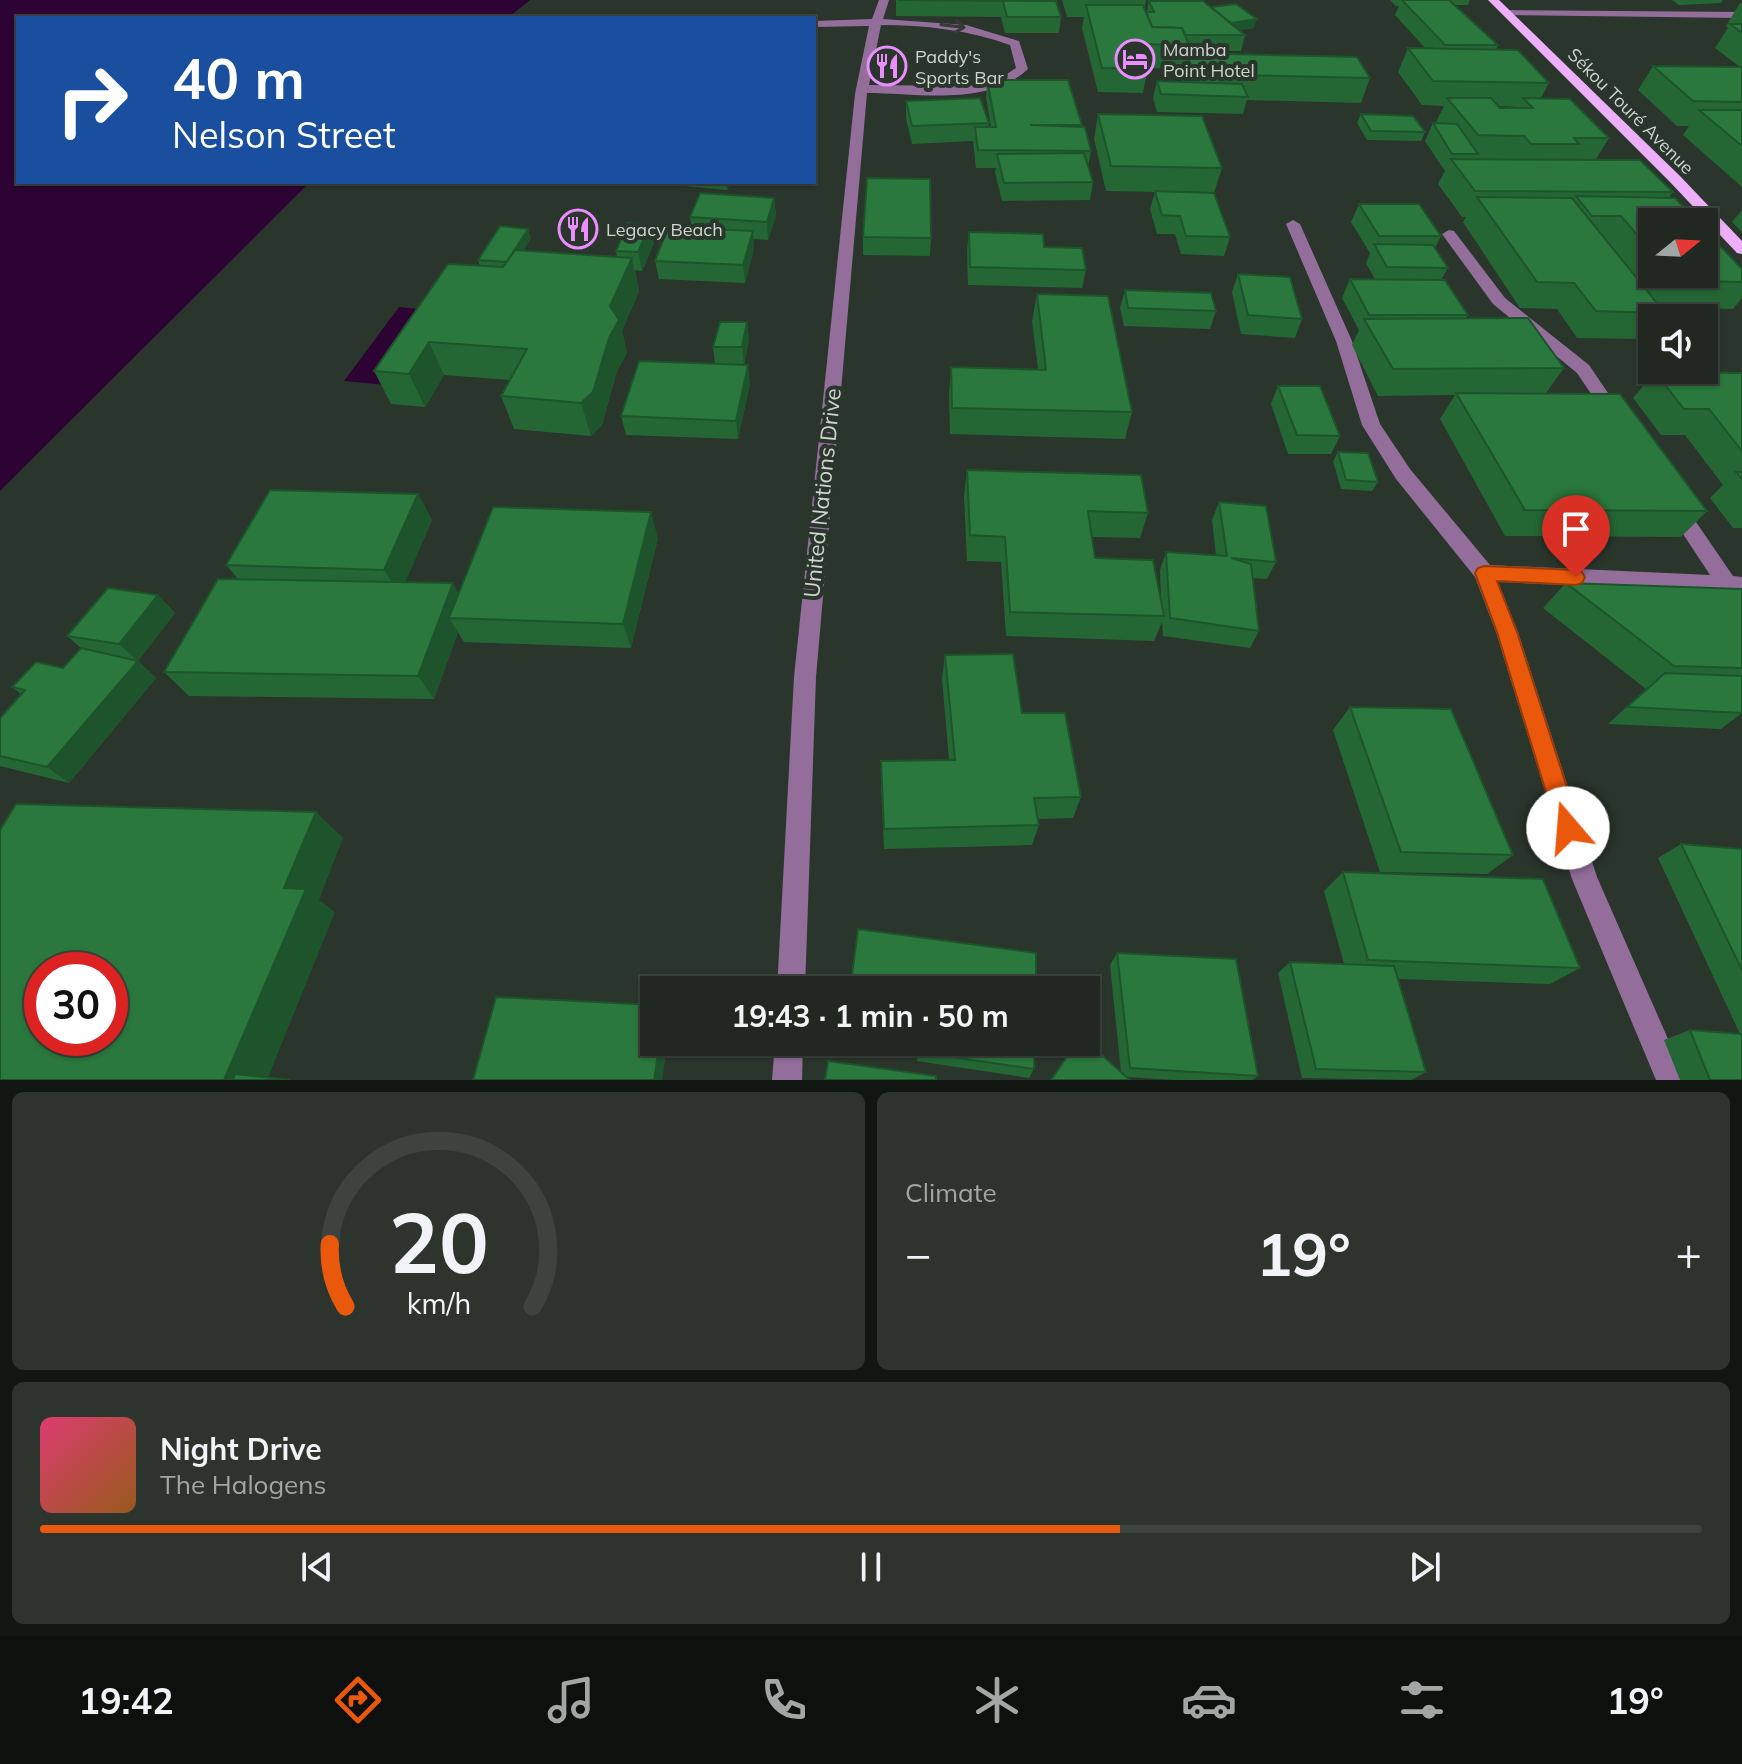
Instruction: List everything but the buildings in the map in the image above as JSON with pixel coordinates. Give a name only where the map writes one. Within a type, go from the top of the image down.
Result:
[{"type":"main road","name":"Sékou Touré Avenue","points":[[1493,0],[1675,179],[1742,250]]},
{"type":"street","points":[[1641,0],[1659,15]]},
{"type":"street","points":[[1722,0],[1742,14]]},
{"type":"street","points":[[816,24],[883,10],[988,31],[1015,43],[1022,69],[996,86],[964,90],[862,89]]},
{"type":"street","name":"United Nations Drive","points":[[792,976],[805,677],[862,89],[883,10]]},
{"type":"street","points":[[1507,12],[1742,14]]},
{"type":"street","points":[[1293,224],[1344,341],[1371,425],[1403,474],[1484,573],[1507,632],[1585,879],[1671,1080]]},
{"type":"street","points":[[1449,234],[1499,301],[1583,369],[1626,432]]},
{"type":"street","points":[[1668,496],[1735,585]]},
{"type":"street","points":[[1484,573],[1735,585]]},
{"type":"street","points":[[787,1080],[788,1056]]},
{"type":"shaded area","points":[[0,0],[530,0],[510,16],[16,16],[16,184],[308,184],[0,491]]},
{"type":"shaded area","points":[[399,307],[438,311],[386,385],[344,381]]},
{"type":"place","name":"Mamba Point Hotel","points":[[1135,59]]},
{"type":"place","name":"Paddy's Sports Bar","points":[[887,66]]},
{"type":"place","name":"Legacy Beach","points":[[578,229]]},
{"type":"route","points":[[1568,828],[1507,632],[1484,573],[1576,577]]}]
